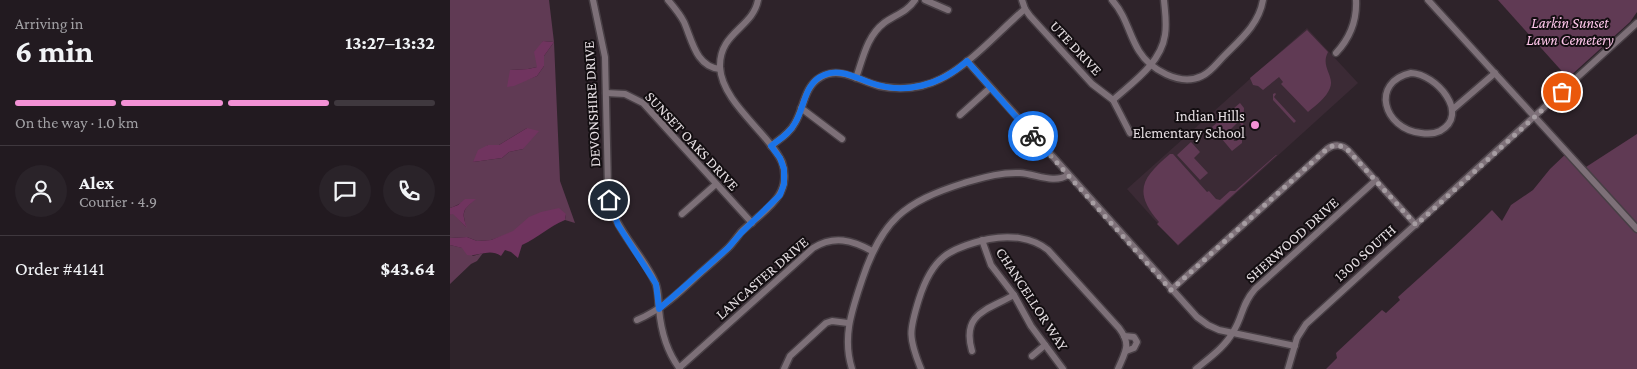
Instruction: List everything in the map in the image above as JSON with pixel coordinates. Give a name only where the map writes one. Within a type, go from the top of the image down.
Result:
[{"type":"street","name":"DEVONSHIRE DRIVE","points":[[593,0],[605,57],[610,206],[618,225],[656,284],[663,336],[668,351],[680,368]]},
{"type":"street","points":[[668,0],[682,19],[698,55],[710,66],[720,68]]},
{"type":"street","points":[[637,320],[659,309],[728,248],[776,200],[784,184],[783,165],[771,146],[734,100],[724,82],[720,68],[722,54],[728,40],[752,15],[758,0]]},
{"type":"street","points":[[856,78],[867,46],[876,31],[887,21],[908,9],[915,0]]},
{"type":"street","points":[[925,0],[948,10]]},
{"type":"street","points":[[771,146],[791,129],[809,88],[818,78],[826,74],[836,73],[887,87],[916,87],[940,80],[954,72],[1025,9],[1022,0]]},
{"type":"street","points":[[1112,0],[1127,22],[1140,52],[1162,72],[1181,80],[1193,79],[1204,75],[1252,27],[1259,15],[1263,0]]},
{"type":"street","points":[[1130,133],[1113,100],[1152,63],[1161,49],[1165,38],[1166,22],[1164,0]]},
{"type":"street","points":[[1336,53],[1347,39],[1353,26],[1356,0]]},
{"type":"street","points":[[1428,0],[1637,229]]},
{"type":"street","name":"UTE DRIVE","points":[[1025,9],[1089,81],[1113,100]]},
{"type":"street","name":"1300 SOUTH","points":[[1288,369],[1299,334],[1306,324],[1637,23]]},
{"type":"street","points":[[967,61],[1200,320],[1215,329],[1295,346]]},
{"type":"street","points":[[1452,110],[1447,96],[1442,89],[1421,74],[1410,73],[1401,76],[1392,82],[1387,91],[1386,102],[1390,116],[1399,125],[1414,132],[1430,133],[1439,131],[1450,120],[1452,110],[1495,74]]},
{"type":"street","points":[[960,116],[990,88]]},
{"type":"street","name":"SUNSET OAKS DRIVE","points":[[606,93],[625,94],[643,103],[752,222]]},
{"type":"street","points":[[801,108],[842,139]]},
{"type":"street","points":[[1171,290],[1327,149],[1337,145],[1346,148],[1416,225]]},
{"type":"street","points":[[852,369],[847,345],[848,323],[872,250],[898,216],[914,203],[936,192],[983,177],[1001,174],[1029,174],[1059,180],[1068,175]]},
{"type":"street","name":"SHERWOOD DRIVE","points":[[1196,369],[1220,348],[1233,333],[1245,303],[1255,289],[1376,180]]},
{"type":"street","points":[[682,214],[716,184]]},
{"type":"street","points":[[921,369],[913,350],[910,332],[928,274],[950,252],[982,240],[1009,237],[1044,246],[1119,328],[1127,344],[1118,369]]},
{"type":"street","name":"LANCASTER DRIVE","points":[[680,368],[813,248],[823,242],[840,240],[854,242],[872,250]]},
{"type":"street","name":"CHANCELLOR WAY","points":[[982,240],[989,261],[1014,295],[1029,323],[1063,369]]},
{"type":"street","points":[[972,351],[969,331],[974,319],[983,311],[1014,295]]},
{"type":"street","points":[[784,369],[790,356],[826,323],[836,321],[848,323]]},
{"type":"street","points":[[1124,336],[1134,337],[1137,342],[1134,348],[1126,351]]},
{"type":"street","points":[[1032,356],[1046,345]]},
{"type":"shaded area","name":"Indian Hills Elementary School","points":[[1307,28],[1358,83],[1178,246],[1127,189]]},
{"type":"shaded area","points":[[543,41],[554,42],[544,56],[544,66],[537,76],[507,87],[510,70],[537,67],[534,52]]},
{"type":"shaded area","points":[[527,128],[539,131],[523,149],[509,152],[502,158],[473,162],[478,150],[488,145],[499,145]]},
{"type":"shaded area","points":[[465,199],[476,199],[464,211],[467,228],[453,214],[450,215],[450,208],[458,205]]},
{"type":"shaded area","points":[[559,208],[566,214],[565,220],[522,245],[518,258],[505,250],[501,256],[492,253],[467,255],[462,248],[450,245],[450,238],[467,237],[477,241],[491,240],[513,231],[529,217]]},
{"type":"green space","points":[[450,0],[549,0],[554,42],[560,181],[575,223],[565,220],[566,214],[491,240],[477,241],[467,237],[450,238],[450,215],[453,213],[466,227],[464,211],[475,199],[450,208]],"holes":[[[543,41],[554,42],[544,56],[544,66],[537,76],[526,80],[510,70],[537,67]],[[527,128],[523,149],[509,152],[502,158],[473,162],[488,145],[499,145]]]},
{"type":"green space","name":"Larkin Sunset Lawn Cemetery","points":[[1498,0],[1637,0],[1637,12],[1630,22],[1568,78]]},
{"type":"green space","points":[[1307,30],[1328,52],[1326,67],[1331,79],[1330,88],[1326,95],[1308,112],[1281,84],[1283,82],[1279,77],[1263,90],[1253,85],[1250,78]]},
{"type":"green space","points":[[1275,93],[1274,97],[1296,121],[1294,123],[1273,100],[1273,94]]},
{"type":"green space","points":[[1240,103],[1244,108],[1243,131],[1240,131],[1241,124],[1238,122],[1230,130],[1234,141],[1242,137],[1242,143],[1232,151],[1212,127]]},
{"type":"green space","points":[[1637,134],[1637,369],[1326,369],[1337,358],[1336,353],[1382,310],[1386,313],[1400,300],[1398,297],[1492,210],[1502,221],[1511,205],[1533,190],[1550,169],[1570,150],[1586,167]]},
{"type":"green space","points":[[1191,142],[1200,152],[1194,158],[1208,173],[1200,180],[1177,155]]},
{"type":"green space","points":[[1170,154],[1173,154],[1207,192],[1209,191],[1216,199],[1220,200],[1230,191],[1235,191],[1277,155],[1178,245],[1157,224],[1159,222],[1146,202],[1143,193],[1148,177]]},
{"type":"green space","points":[[450,245],[463,248],[473,256],[483,253],[477,261],[471,264],[450,284]]},
{"type":"way so far","points":[[1033,136],[1171,290],[1329,147],[1337,145],[1346,148],[1416,225],[1562,92]]},
{"type":"place","name":"Indian Hills Elementary School","points":[[1255,125]]},
{"type":"route","points":[[609,200],[618,225],[656,284],[659,309],[728,248],[780,195],[784,184],[784,169],[780,158],[771,146],[791,129],[798,117],[809,88],[814,81],[826,74],[842,73],[880,86],[908,88],[924,86],[940,80],[954,72],[967,61],[1033,136]]}]
